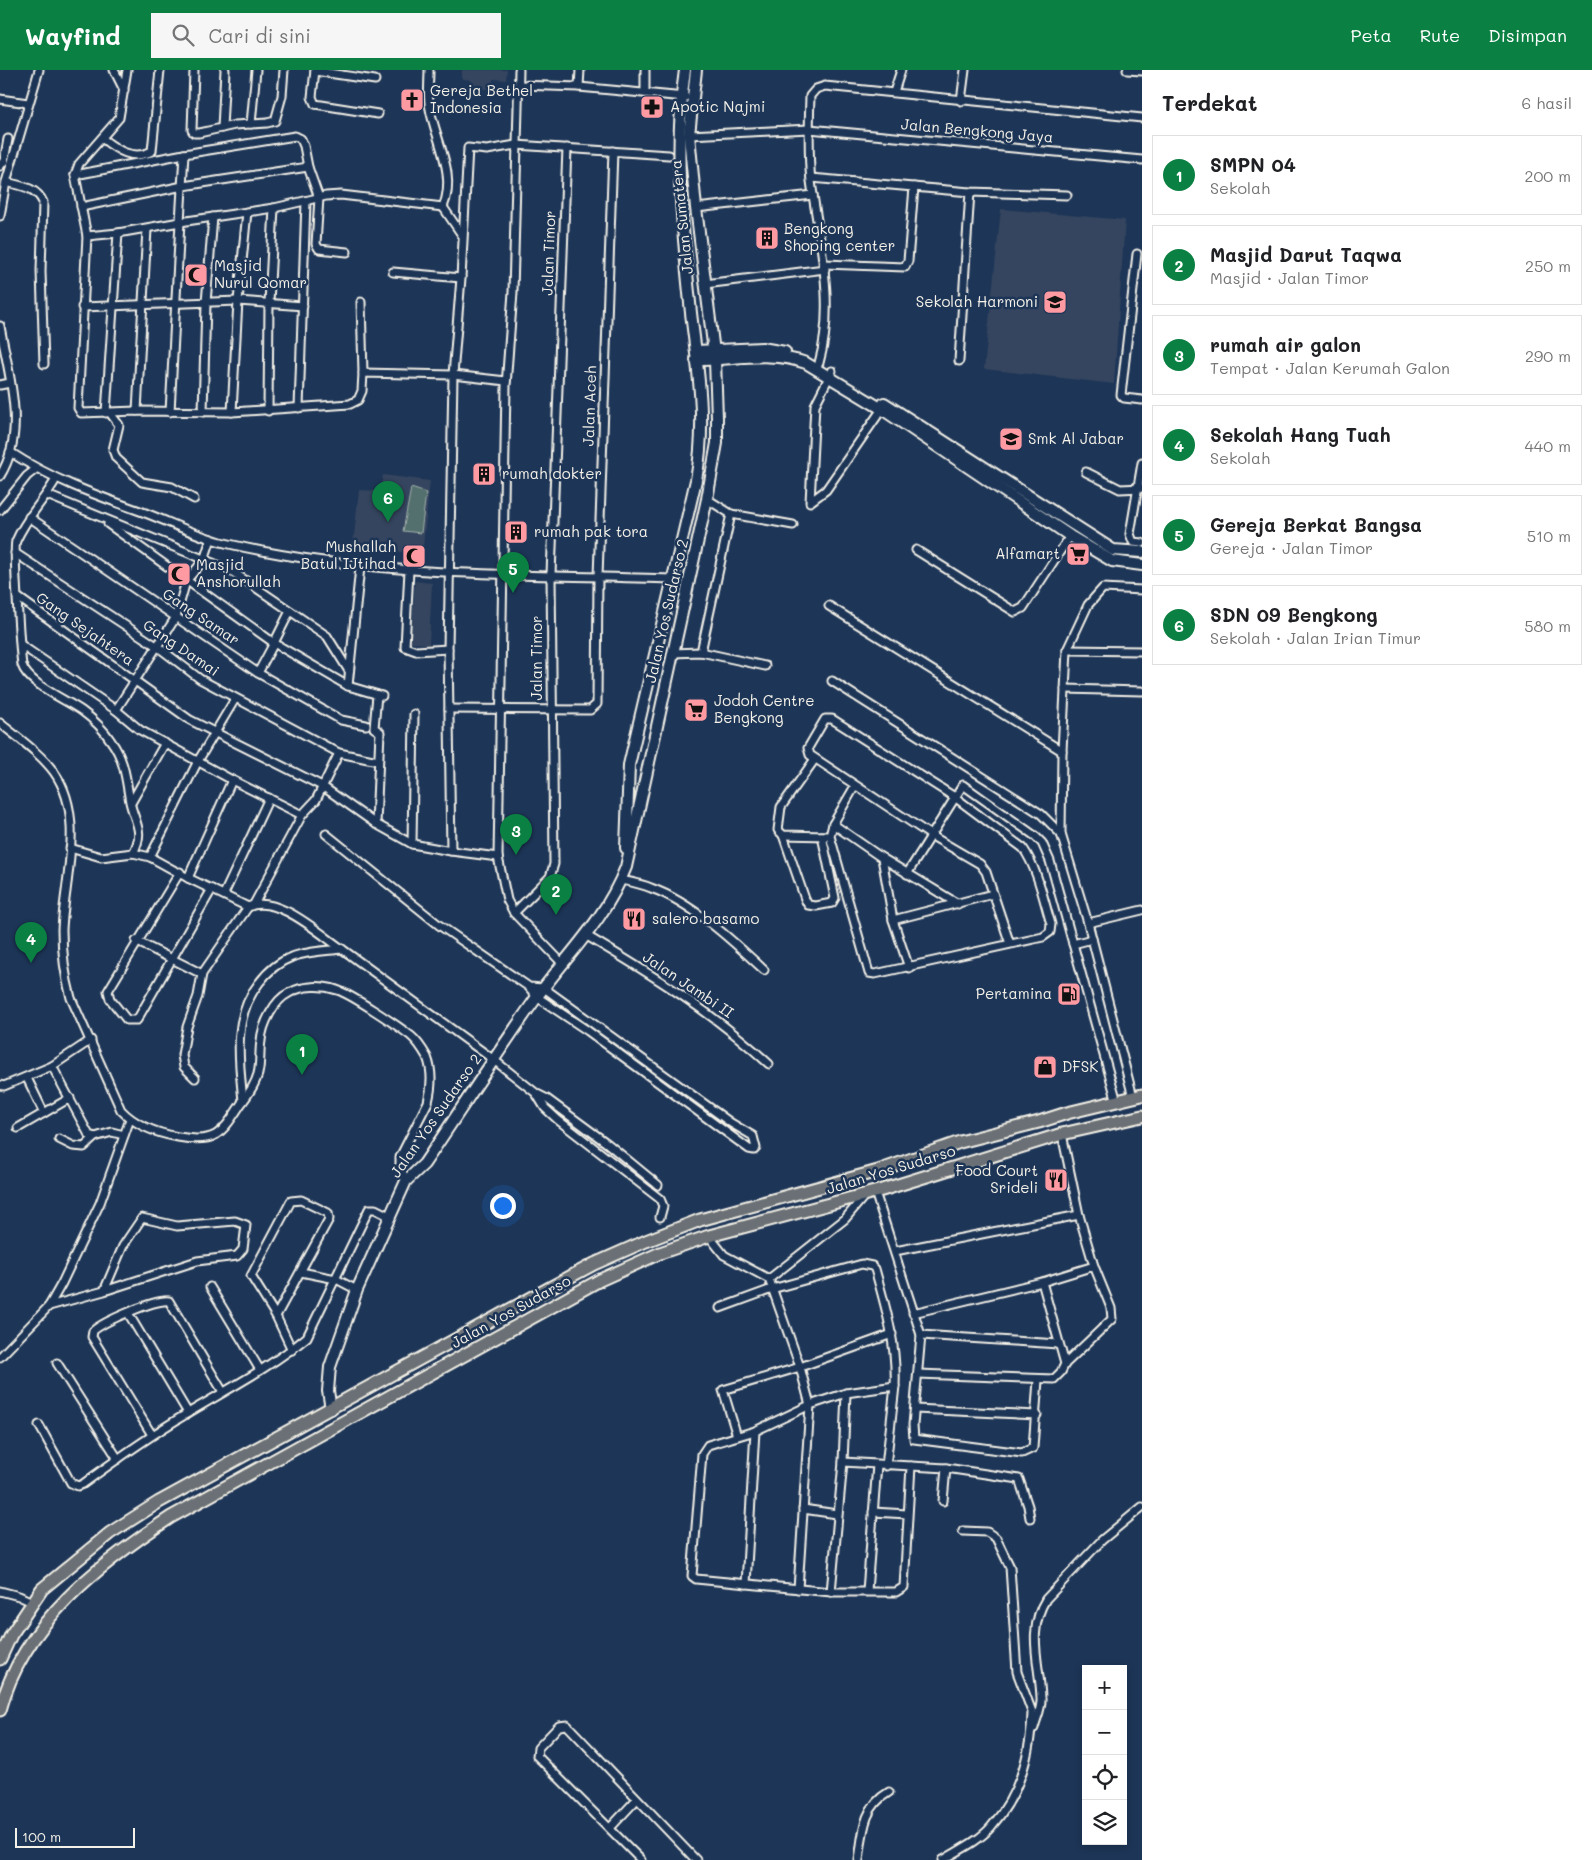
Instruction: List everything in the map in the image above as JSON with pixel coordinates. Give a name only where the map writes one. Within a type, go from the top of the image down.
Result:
[{"type":"main road","name":"Jalan Sumatera","points":[[685,70],[681,97],[680,195],[696,355]]},
{"type":"main road","name":"Jalan Sumatera","points":[[696,70],[689,135],[704,284],[714,355]]},
{"type":"main road","points":[[714,355],[762,348],[795,354],[819,363],[830,373]]},
{"type":"main road","points":[[696,355],[786,358],[806,363],[830,373],[1113,550],[1142,552]]},
{"type":"main road","name":"Jalan Yos Sudarso 2","points":[[626,867],[626,806],[629,765],[696,480],[702,445],[702,418],[696,355]]},
{"type":"main road","name":"Jalan Yos Sudarso 2","points":[[331,1409],[328,1391],[330,1367],[357,1290],[406,1181],[424,1164],[537,997],[587,936],[611,900],[626,867],[707,499],[717,443],[714,355]]},
{"type":"main road","points":[[883,406],[1070,536],[1112,561],[1142,565]]},
{"type":"main road","points":[[658,637],[675,640]]},
{"type":"main road","name":"Jalan Yos Sudarso","points":[[0,1659],[11,1634],[42,1589],[119,1528],[160,1502],[594,1264],[700,1220],[878,1171],[960,1142],[1138,1096]]},
{"type":"main road","points":[[1103,1105],[1108,1124]]},
{"type":"main road","name":"Jalan Yos Sudarso","points":[[0,1710],[5,1679],[32,1640],[81,1583],[122,1549],[171,1517],[600,1280],[652,1257],[709,1236],[871,1193],[1062,1134],[1142,1116]]},
{"type":"main road","points":[[1039,1122],[1042,1140]]},
{"type":"main road","points":[[646,1241],[652,1257]]},
{"type":"main road","points":[[553,1286],[563,1301]]},
{"type":"street","points":[[0,216],[6,182],[39,70]]},
{"type":"street","points":[[114,70],[124,90]]},
{"type":"street","points":[[127,70],[118,118],[103,138],[78,164],[75,175],[87,236],[78,408],[81,413],[268,411],[354,402],[362,391],[361,302]]},
{"type":"street","points":[[103,138],[119,151],[127,154],[146,154],[152,151],[160,70]]},
{"type":"street","points":[[194,70],[192,130],[194,133],[251,124],[272,123],[277,118],[284,70]]},
{"type":"street","points":[[222,128],[225,70]]},
{"type":"street","points":[[251,124],[256,70]]},
{"type":"street","points":[[429,70],[429,106],[446,172],[448,195],[443,207]]},
{"type":"street","points":[[519,70],[513,292],[506,381],[498,857],[507,900],[514,913],[563,964]]},
{"type":"street","points":[[579,87],[580,70]]},
{"type":"street","points":[[644,70],[644,93]]},
{"type":"street","points":[[894,92],[901,70]]},
{"type":"street","points":[[961,101],[965,70]]},
{"type":"street","points":[[1127,70],[1142,71]]},
{"type":"street","points":[[375,80],[315,71],[312,97],[314,104],[378,114]]},
{"type":"street","points":[[519,85],[579,87],[692,98]]},
{"type":"street","points":[[819,363],[827,326],[824,267],[811,178],[809,129],[810,96],[820,87],[894,92],[961,101],[1142,118]]},
{"type":"street","points":[[0,99],[28,103]]},
{"type":"street","name":"Jalan Bengkong Jaya","points":[[689,135],[809,129],[1142,160]]},
{"type":"street","points":[[75,175],[184,154],[295,136],[302,142],[308,167],[319,198],[316,244],[319,250],[346,252]]},
{"type":"street","points":[[0,138],[18,139]]},
{"type":"street","points":[[0,166],[4,161],[8,139]]},
{"type":"street","points":[[451,851],[448,649],[451,571],[453,375],[461,278],[468,148],[486,150],[516,145],[669,155]]},
{"type":"street","name":"Jalan Timor","points":[[514,913],[546,882],[552,871],[551,574],[567,148]]},
{"type":"street","name":"Jalan Aceh","points":[[449,709],[590,710],[597,704],[598,577],[613,151]]},
{"type":"street","points":[[170,412],[174,303],[184,154]]},
{"type":"street","points":[[81,207],[182,186],[308,167]]},
{"type":"street","points":[[811,178],[970,192],[1067,195]]},
{"type":"street","points":[[6,182],[31,189],[39,194],[43,202],[41,270],[44,364]]},
{"type":"street","points":[[704,284],[824,267],[905,267],[908,261],[914,187]]},
{"type":"street","points":[[959,361],[970,192]]},
{"type":"street","points":[[87,236],[147,229],[341,195],[443,207],[462,235]]},
{"type":"street","points":[[696,208],[813,195]]},
{"type":"street","points":[[300,408],[306,201]]},
{"type":"street","points":[[268,411],[269,303],[274,208]]},
{"type":"street","points":[[232,412],[238,300],[247,212]]},
{"type":"street","points":[[202,412],[206,303],[212,218]]},
{"type":"street","points":[[137,411],[147,229]]},
{"type":"street","points":[[118,233],[112,306],[108,413],[119,425],[113,450],[114,456],[142,482],[172,487],[194,499]]},
{"type":"street","points":[[1136,254],[1121,395],[1124,398],[1142,400]]},
{"type":"street","points":[[393,272],[461,278]]},
{"type":"street","points":[[82,307],[206,303],[238,300],[303,306]]},
{"type":"street","points":[[0,326],[10,383],[14,425],[10,452],[0,476]]},
{"type":"street","points":[[363,373],[453,375],[506,381]]},
{"type":"street","points":[[830,373],[816,405],[810,502],[826,490],[883,406]]},
{"type":"street","points":[[0,384],[10,383]]},
{"type":"street","points":[[10,452],[56,479],[211,539],[360,567],[672,579]]},
{"type":"street","points":[[1142,463],[1140,488],[1130,534],[1133,542],[1142,544]]},
{"type":"street","points":[[0,510],[27,476],[36,469]]},
{"type":"street","points":[[1086,472],[1120,488],[1140,488]]},
{"type":"street","points":[[56,479],[47,495],[29,518],[15,543],[22,665],[28,675],[82,711],[111,740],[127,774],[130,803],[139,828],[138,843],[133,853]]},
{"type":"street","points":[[47,495],[230,570],[327,636],[349,671]]},
{"type":"street","points":[[707,499],[731,514],[793,525]]},
{"type":"street","points":[[701,652],[731,514]]},
{"type":"street","points":[[97,517],[274,643],[348,686],[380,695],[374,728],[380,732],[376,824]]},
{"type":"street","name":"Gang Samar","points":[[29,518],[258,673],[342,720],[366,725]]},
{"type":"street","points":[[916,550],[1015,612],[1023,608],[1070,536]]},
{"type":"street","points":[[116,710],[176,617],[186,581],[204,560],[211,539]]},
{"type":"street","name":"Gang Damai","points":[[15,553],[158,647],[200,679],[339,753],[378,761]]},
{"type":"street","points":[[348,686],[360,567]]},
{"type":"street","points":[[409,570],[405,647],[416,651],[448,649]]},
{"type":"street","points":[[1138,1096],[1062,834],[1062,751],[1067,650],[1088,605],[1103,588],[1142,590]]},
{"type":"street","name":"Gang Sejahtera","points":[[19,598],[190,720],[322,786],[376,824],[412,844],[498,857]]},
{"type":"street","points":[[829,606],[1062,751]]},
{"type":"street","points":[[258,673],[290,611]]},
{"type":"street","points":[[20,645],[116,710],[140,730],[232,780],[302,815]]},
{"type":"street","points":[[1067,650],[1142,651]]},
{"type":"street","points":[[672,652],[701,652],[764,666]]},
{"type":"street","points":[[832,681],[1041,814],[1062,834]]},
{"type":"street","points":[[1065,689],[1142,691]]},
{"type":"street","points":[[150,857],[198,761],[236,699]]},
{"type":"street","points":[[412,844],[414,714]]},
{"type":"street","points":[[826,836],[869,973],[875,974],[909,968],[1043,937],[1051,928],[1031,859],[1023,848],[956,798],[827,718],[822,721],[808,748],[810,755],[932,836],[980,864],[986,872],[1010,944]]},
{"type":"street","points":[[0,723],[44,761],[61,785],[70,816],[70,848],[62,930],[63,954],[71,998],[121,1110],[130,1119],[156,1133],[188,1139],[205,1139],[227,1128],[257,1077],[262,1053],[261,1040],[268,1019],[282,997],[306,987],[318,986],[339,990],[412,1036],[426,1056],[431,1069],[432,1083],[428,1102],[400,1157],[400,1166],[406,1181]]},
{"type":"street","points":[[130,803],[165,743]]},
{"type":"street","points":[[196,1078],[184,1067],[182,1055],[187,1027],[198,996],[202,974],[251,905],[302,815],[316,800],[339,753]]},
{"type":"street","points":[[815,760],[781,807],[778,830],[782,835],[805,899],[811,906],[832,903],[835,898],[826,836],[855,786]]},
{"type":"street","points":[[188,878],[232,780]]},
{"type":"street","points":[[907,874],[964,785],[1042,842],[1050,861],[1074,944],[1117,1102]]},
{"type":"street","points":[[224,894],[269,798]]},
{"type":"street","points":[[833,824],[882,858],[958,904]]},
{"type":"street","points":[[326,834],[440,925],[529,987],[537,997],[588,1031],[749,1149],[754,1150],[756,1148],[753,1136],[731,1123],[544,988],[529,987]]},
{"type":"street","points":[[782,835],[826,836]]},
{"type":"street","points":[[70,848],[101,857],[133,853],[150,857],[188,878],[251,905],[271,904],[287,911],[342,949],[494,1060],[537,1094],[547,1099],[608,1144],[658,1185]]},
{"type":"street","points":[[882,858],[893,920],[909,968]]},
{"type":"street","points":[[500,869],[507,864]]},
{"type":"street","points":[[180,872],[136,941],[108,991],[110,999],[127,1020],[137,1020],[212,888]]},
{"type":"street","points":[[621,880],[652,888],[680,903],[738,946],[764,970]]},
{"type":"street","points":[[893,920],[993,894]]},
{"type":"street","points":[[1088,923],[1142,910]]},
{"type":"street","name":"Jalan Jambi II","points":[[587,936],[695,1004],[740,1037],[769,1064]]},
{"type":"street","points":[[1074,944],[1092,939]]},
{"type":"street","points":[[136,941],[202,974]]},
{"type":"street","points":[[243,1102],[239,1043],[242,1012],[249,996],[278,962],[301,954],[342,949]]},
{"type":"street","points":[[0,1085],[4,1086],[27,1078],[52,1066],[91,1040]]},
{"type":"street","points":[[52,1066],[89,1135],[95,1138]]},
{"type":"street","points":[[27,1078],[44,1113]]},
{"type":"street","points":[[537,1094],[545,1108],[558,1120],[660,1198],[663,1206],[660,1218]]},
{"type":"street","points":[[18,1128],[70,1098]]},
{"type":"street","points":[[0,1357],[49,1306],[100,1202],[130,1119]]},
{"type":"street","points":[[59,1139],[84,1147],[95,1138],[112,1132],[124,1135]]},
{"type":"street","points":[[918,1374],[1054,1380],[1062,1372],[1065,1364],[1112,1319],[1111,1308],[1094,1266],[1078,1215],[1062,1134]]},
{"type":"street","points":[[769,1279],[845,1219],[871,1193],[895,1251],[921,1335],[912,1425],[914,1439],[1022,1453],[1034,1448],[1038,1380]]},
{"type":"street","points":[[276,1316],[330,1217],[324,1211],[301,1200],[291,1200],[251,1276],[276,1316],[292,1350]]},
{"type":"street","points":[[39,1425],[71,1483],[74,1485],[83,1484],[152,1435],[292,1350],[308,1337],[368,1210],[375,1209],[391,1217]]},
{"type":"street","points":[[895,1251],[1078,1215]]},
{"type":"street","points":[[49,1306],[104,1291],[197,1261],[237,1256],[244,1249],[246,1224],[235,1221],[177,1226],[142,1218],[123,1246],[104,1291]]},
{"type":"street","points":[[709,1236],[724,1255],[769,1279],[800,1367],[810,1405],[798,1589]]},
{"type":"street","points":[[720,1308],[772,1289],[862,1264],[872,1266],[875,1269],[896,1354],[895,1386],[886,1466]]},
{"type":"street","points":[[913,1314],[1042,1282],[1094,1266]]},
{"type":"street","points":[[301,1272],[336,1279],[357,1290]]},
{"type":"street","points":[[1042,1282],[1065,1364]]},
{"type":"street","points":[[210,1287],[260,1370]]},
{"type":"street","points":[[152,1435],[92,1337],[93,1330],[104,1322],[167,1300],[172,1303],[222,1392]]},
{"type":"street","points":[[128,1314],[188,1413]]},
{"type":"street","points":[[738,1436],[723,1390],[800,1367],[892,1334]]},
{"type":"street","points":[[921,1335],[1058,1344]]},
{"type":"street","points":[[57,1363],[118,1458]]},
{"type":"street","points":[[895,1386],[846,1393],[810,1405],[755,1431],[708,1445],[702,1454],[691,1571],[696,1579],[831,1592],[896,1592],[904,1587],[911,1466]]},
{"type":"street","points":[[831,1592],[846,1393]]},
{"type":"street","points":[[915,1409],[1037,1415]]},
{"type":"street","points":[[746,1584],[755,1431]]},
{"type":"street","points":[[842,1462],[946,1468],[1019,1479],[1030,1518]]},
{"type":"street","points":[[867,1591],[877,1465]]},
{"type":"street","points":[[943,1502],[946,1468]]},
{"type":"street","points":[[943,1860],[990,1828],[1019,1784],[1042,1700],[1034,1634],[1039,1609],[1046,1599],[1102,1540],[1142,1507]]},
{"type":"street","points":[[803,1509],[838,1514]]},
{"type":"street","points":[[872,1512],[907,1514]]},
{"type":"street","points":[[963,1531],[987,1532],[996,1538],[1010,1567],[1017,1672],[1032,1712],[1028,1748]]},
{"type":"street","points":[[0,1592],[19,1596],[32,1602]]},
{"type":"street","points":[[642,1860],[537,1756],[538,1748],[559,1726],[567,1725],[696,1860]]},
{"type":"street","points":[[859,1860],[870,1810],[878,1799],[889,1792]]},
{"type":"street","points":[[610,1828],[637,1799]]},
{"type":"shaded area","points":[[462,70],[507,70],[506,80],[493,79],[493,89],[472,89],[471,80],[462,79]]},
{"type":"shaded area","name":"Sekolah Harmoni","points":[[1001,209],[1125,220],[1114,384],[984,369]]},
{"type":"shaded area","points":[[383,475],[430,481],[422,555],[353,545],[359,490],[380,491]]},
{"type":"shaded area","points":[[415,581],[432,583],[429,645],[411,642]]},
{"type":"green space","points":[[411,488],[426,493],[421,533],[403,531]]},
{"type":"place","name":"Gereja Bethel Indonesia","points":[[412,100]]},
{"type":"place","name":"Apotic Najmi","points":[[652,107]]},
{"type":"place","name":"Bengkong Shoping center","points":[[767,238]]},
{"type":"place","name":"Masjid Nurul Qomar","points":[[196,275]]},
{"type":"place","name":"Sekolah Harmoni","points":[[1055,302]]},
{"type":"place","name":"Smk Al Jabar","points":[[1011,439]]},
{"type":"place","name":"rumah dokter","points":[[484,474]]},
{"type":"place","name":"SDN 09 Bengkong","points":[[388,522]]},
{"type":"place","name":"rumah pak tora","points":[[516,532]]},
{"type":"place","name":"Alfamart","points":[[1078,554]]},
{"type":"place","name":"Mushallah Batul IJtihad","points":[[414,556]]},
{"type":"place","name":"Masjid Anshorullah","points":[[179,574]]},
{"type":"place","name":"Gereja Berkat Bangsa","points":[[513,593]]},
{"type":"place","name":"Jodoh Centre Bengkong","points":[[696,710]]},
{"type":"place","name":"rumah air galon","points":[[516,855]]},
{"type":"place","name":"Masjid Darut Taqwa","points":[[556,915]]},
{"type":"place","name":"salero basamo","points":[[634,919]]},
{"type":"place","name":"Sekolah Hang Tuah","points":[[31,963]]},
{"type":"place","name":"Pertamina","points":[[1069,994]]},
{"type":"place","name":"DFSK","points":[[1045,1067]]},
{"type":"place","name":"SMPN 04","points":[[302,1075]]},
{"type":"place","name":"Food Court Srideli","points":[[1056,1180]]}]
